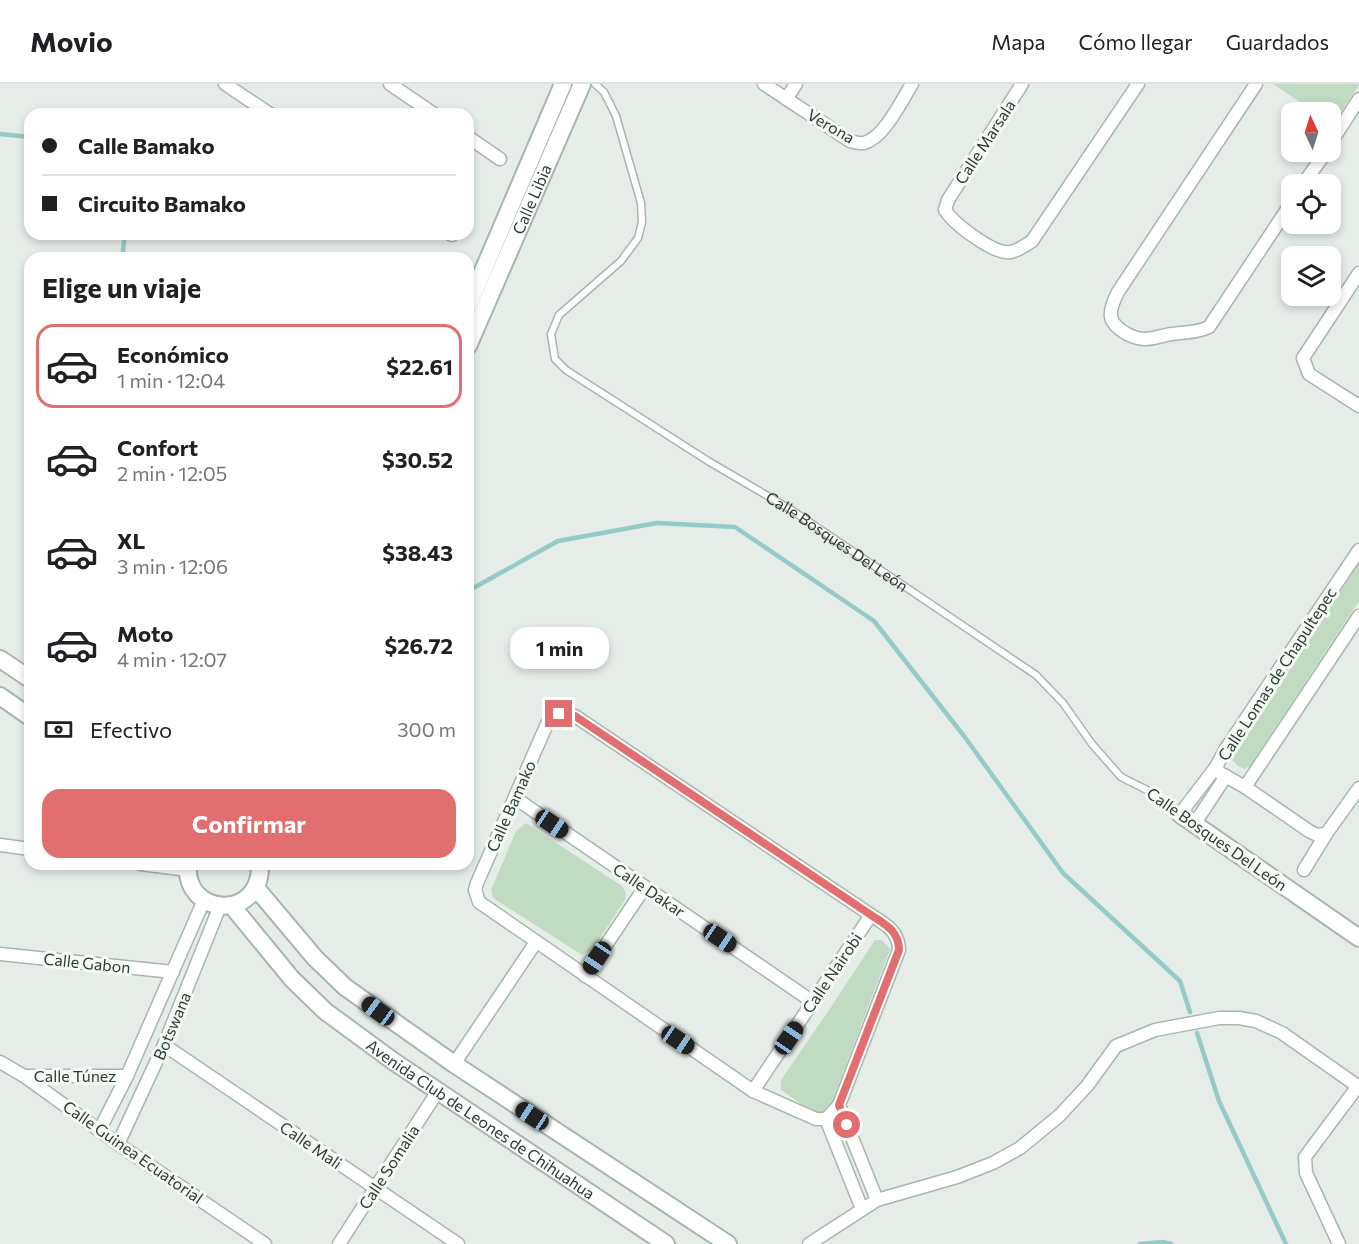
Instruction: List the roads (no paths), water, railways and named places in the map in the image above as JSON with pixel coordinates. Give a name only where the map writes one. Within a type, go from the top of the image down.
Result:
[{"type":"street","points":[[225,84],[261,108]]},
{"type":"street","points":[[390,84],[425,108]]},
{"type":"street","name":"Calle Libia","points":[[474,306],[563,84]]},
{"type":"street","name":"Calle Libia","points":[[474,306],[582,84]]},
{"type":"street","name":"Verona","points":[[764,84],[850,141],[862,144],[871,140],[884,128],[912,84]]},
{"type":"street","points":[[786,99],[795,84]]},
{"type":"street","name":"Calle Marsala","points":[[1023,84],[948,200],[945,210],[950,219],[988,245],[996,250],[1009,253],[1032,241],[1138,84]]},
{"type":"street","points":[[1256,84],[1118,292],[1112,303],[1111,314],[1115,327],[1134,338],[1147,339],[1201,331],[1209,327],[1281,219]]},
{"type":"street","points":[[1341,127],[1359,99]]},
{"type":"street","points":[[474,144],[500,159]]},
{"type":"street","points":[[1359,273],[1303,358],[1309,374],[1359,406]]},
{"type":"street","name":"Calle Lomas de Chapultepec","points":[[1187,819],[1221,772],[1225,750],[1359,550]]},
{"type":"street","points":[[1245,787],[1359,616]]},
{"type":"street","points":[[0,659],[24,675]]},
{"type":"street","points":[[0,696],[24,713]]},
{"type":"street","name":"Calle Bamako","points":[[826,1119],[816,1119],[753,1091],[483,906],[475,890],[547,724],[559,714],[567,713],[575,716],[871,915]]},
{"type":"street","name":"Calle Lomas de Chapultepec","points":[[1221,772],[1309,831],[1317,835],[1326,834]]},
{"type":"street","points":[[1304,870],[1359,788]]},
{"type":"street","name":"Calle Dakar","points":[[515,798],[813,1002]]},
{"type":"street","name":"Calle Bosques Del León","points":[[1187,819],[1359,938]]},
{"type":"street","points":[[0,845],[24,848]]},
{"type":"street","points":[[188,870],[189,882],[195,892],[204,900],[226,906],[246,900],[256,888],[260,870]]},
{"type":"street","points":[[585,976],[645,887]]},
{"type":"street","name":"Avenida Club de Leones de Chihuahua","points":[[256,888],[315,958],[345,987],[454,1064],[728,1244]]},
{"type":"street","name":"Botswana","points":[[100,1129],[127,1076],[204,900]]},
{"type":"street","name":"Avenida Club de Leones de Chihuahua","points":[[226,906],[292,979],[325,1011],[438,1091],[666,1244]]},
{"type":"street","name":"Botswana","points":[[118,1143],[164,1045],[207,942],[226,906]]},
{"type":"street","points":[[862,1209],[826,1119],[839,1105],[899,950],[896,934],[890,927],[871,915]]},
{"type":"street","name":"Calle Nairobi","points":[[753,1091],[871,915]]},
{"type":"street","points":[[454,1064],[536,942]]},
{"type":"street","name":"Calle Gabon","points":[[0,954],[173,972]]},
{"type":"street","points":[[809,1244],[877,1200],[957,1177],[993,1163],[1020,1148],[1059,1116],[1087,1086],[1116,1046],[1155,1030],[1219,1018],[1239,1018],[1257,1022],[1282,1034],[1358,1087],[1305,1157],[1306,1173],[1339,1244]]},
{"type":"street","name":"Calle Mali","points":[[164,1045],[458,1244]]},
{"type":"street","name":"Calle Guinea Ecuatorial","points":[[0,1062],[24,1076],[265,1244]]},
{"type":"street","name":"Calle Túnez","points":[[24,1076],[127,1076]]},
{"type":"street","name":"Calle Somalia","points":[[339,1244],[438,1091]]},
{"type":"street","points":[[839,1105],[877,1200]]},
{"type":"lane","name":"Calle Bosques Del León","points":[[595,84],[604,92],[616,116],[641,203],[642,222],[638,238],[621,261],[559,315],[551,334],[555,359],[566,370],[689,449],[790,509],[1036,675],[1063,703],[1092,744],[1122,777],[1152,792],[1187,819]]},
{"type":"waterway","points":[[0,134],[24,136]]},
{"type":"waterway","points":[[123,252],[124,240]]},
{"type":"waterway","points":[[474,588],[558,541],[657,523],[735,527],[874,621],[964,736],[1063,873],[1180,981],[1190,1012]]},
{"type":"waterway","points":[[1197,1033],[1219,1101],[1286,1244]]},
{"type":"waterway","points":[[1140,1244],[1163,1242],[1171,1244]]}]
